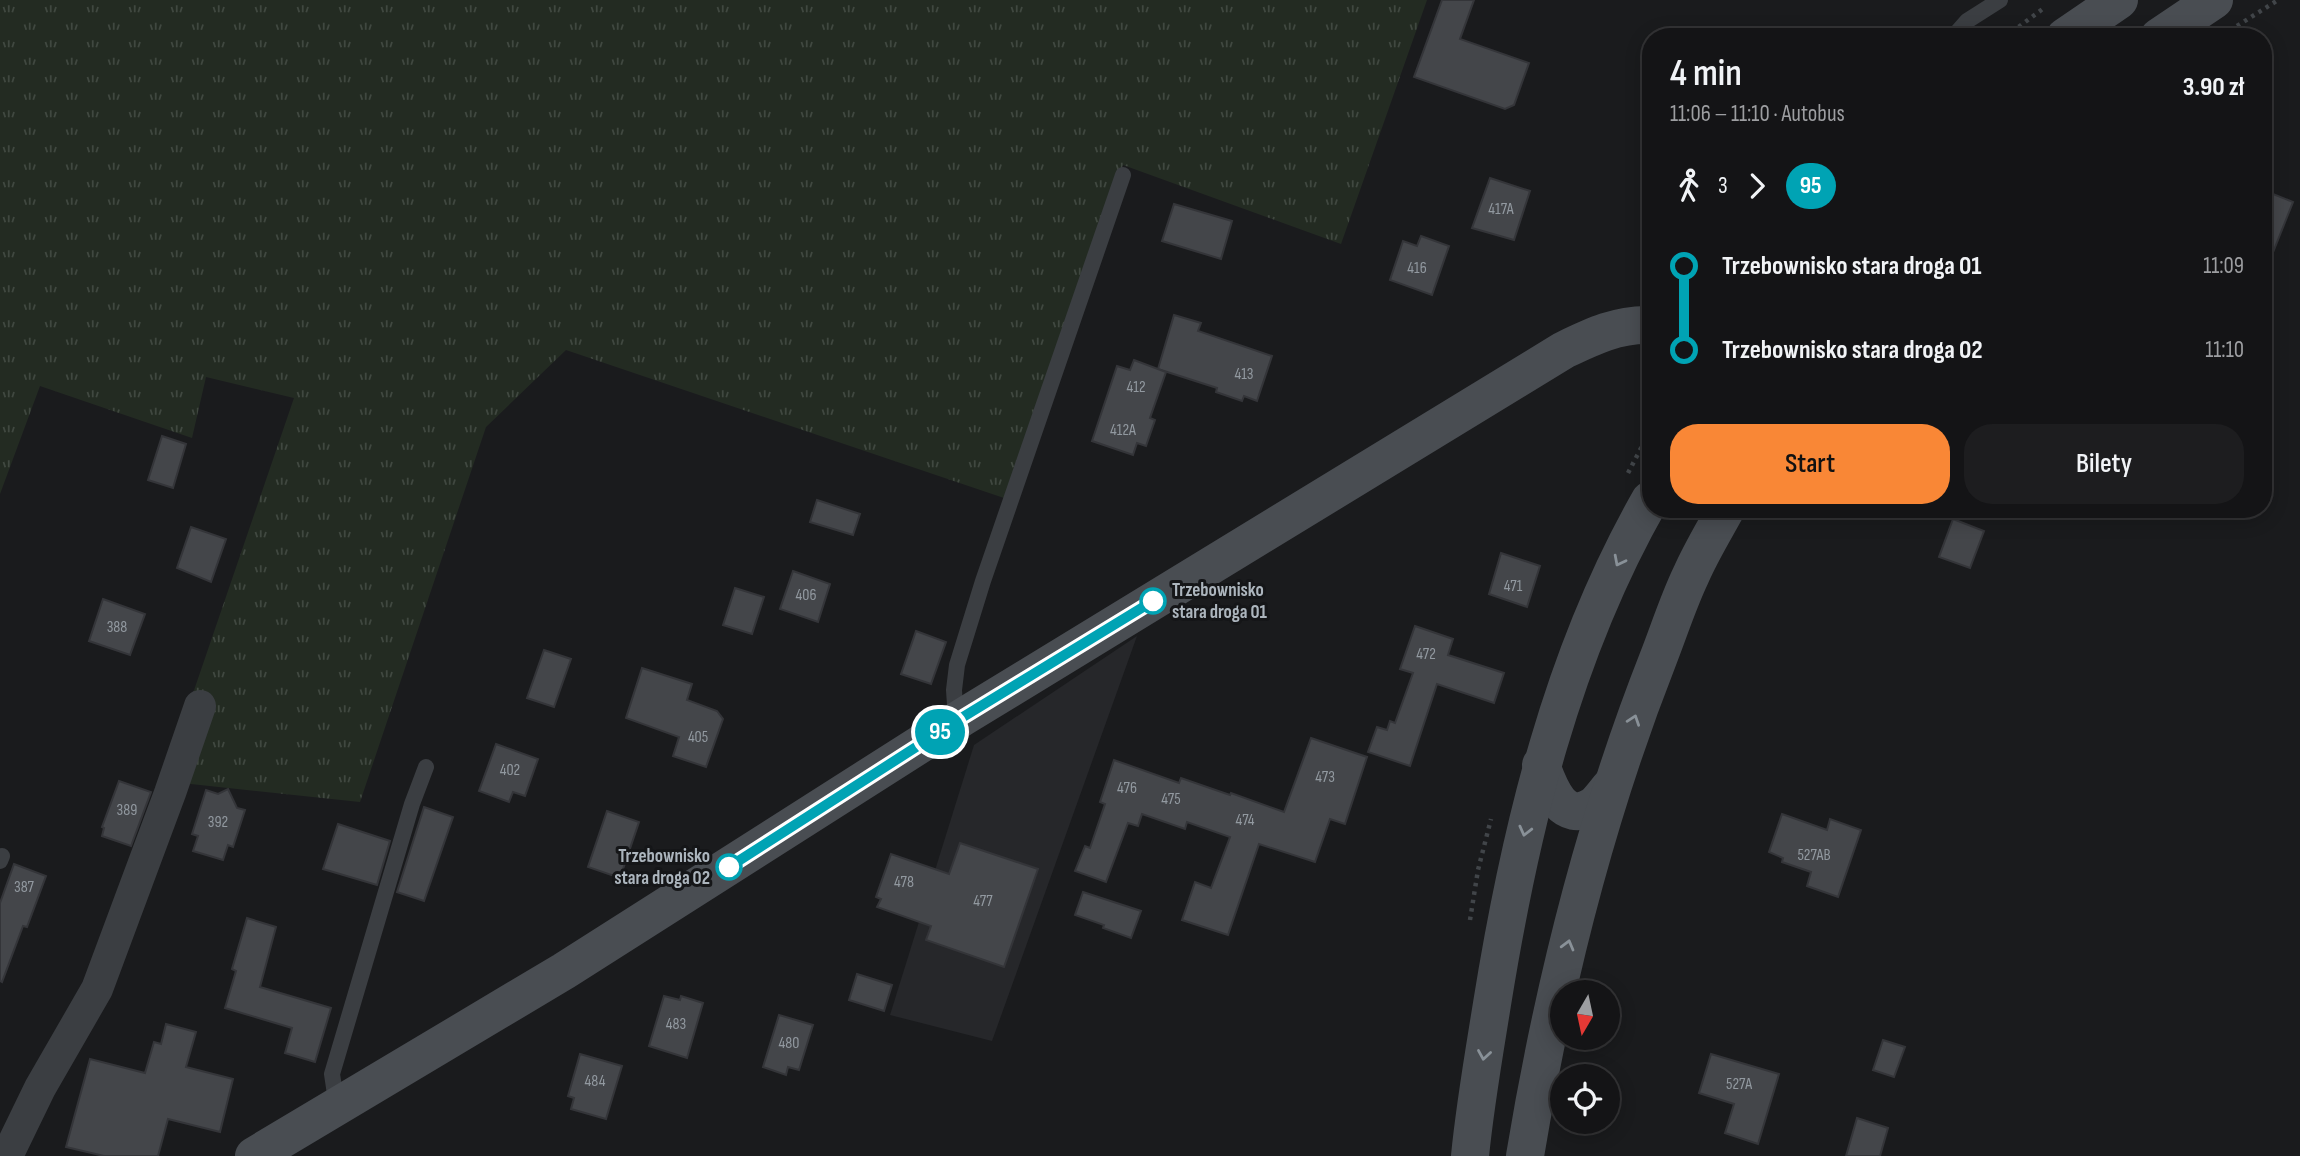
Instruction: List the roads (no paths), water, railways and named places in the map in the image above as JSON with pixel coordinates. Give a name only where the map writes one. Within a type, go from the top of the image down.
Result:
[{"type":"main road","points":[[2056,21],[2119,0]]},
{"type":"main road","points":[[2184,28],[2225,13]]},
{"type":"main road","points":[[254,1156],[564,971],[963,717],[1564,350],[1604,331],[1642,321]]},
{"type":"main road","points":[[1469,1156],[1499,961],[1518,860],[1541,765],[1606,586],[1642,516]]},
{"type":"main road","points":[[1525,1156],[1539,1072],[1561,971],[1612,785],[1636,713],[1691,574],[1721,518]]},
{"type":"main road","points":[[1541,765],[1549,787],[1560,805],[1576,811],[1593,805],[1612,785]]},
{"type":"street","points":[[7,1156],[40,1088],[97,989],[166,806],[200,706]]},
{"type":"lane","points":[[1961,28],[1967,21],[2000,0]]},
{"type":"lane","points":[[963,717],[955,705],[957,665],[983,581],[1123,175]]},
{"type":"lane","points":[[342,1104],[335,1094],[332,1074],[408,816],[426,768]]},
{"type":"place","name":"Trzebownisko stara droga 01","points":[[1153,601]]},
{"type":"place","name":"Trzebownisko stara droga 02","points":[[729,867]]}]
